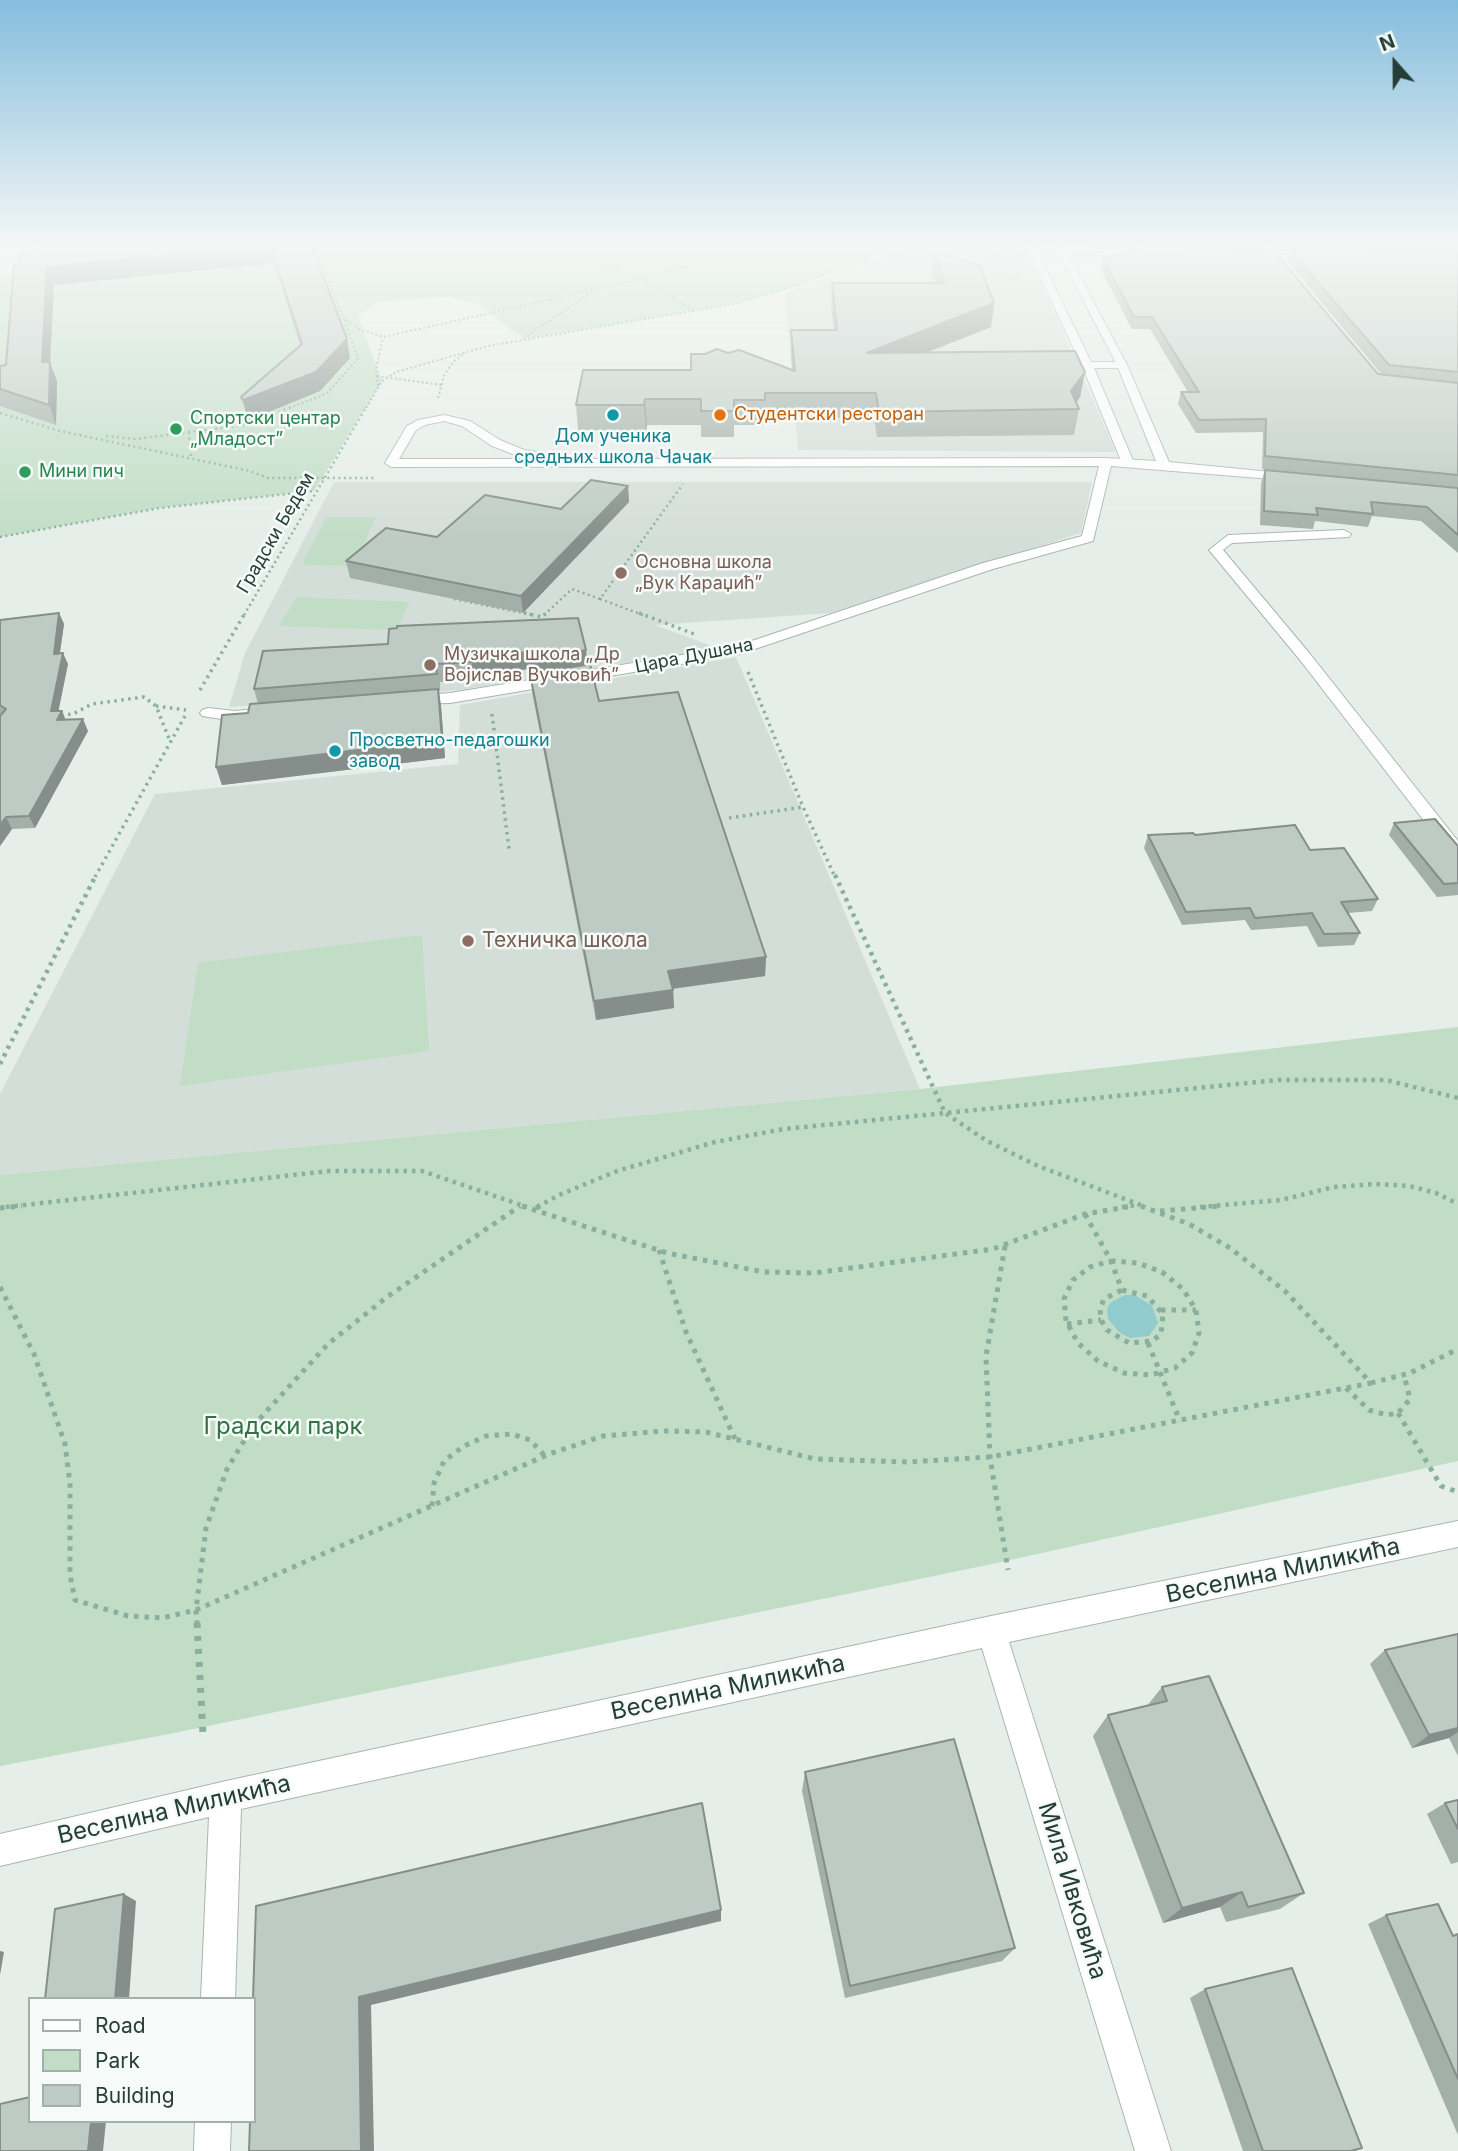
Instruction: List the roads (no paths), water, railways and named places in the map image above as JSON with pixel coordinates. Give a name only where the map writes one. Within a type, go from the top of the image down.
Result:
[{"type":"street","points":[[1077,343],[1128,463]]},
{"type":"street","points":[[1111,343],[1164,465]]},
{"type":"street","points":[[1060,365],[1122,365]]},
{"type":"street","points":[[577,461],[522,453],[496,443],[456,419],[432,419],[411,428],[391,463],[1106,462],[1164,465],[1305,480]]},
{"type":"street","name":"Цара Душана","points":[[396,703],[489,692],[740,650],[988,566],[1088,538],[1106,462]]},
{"type":"street","points":[[1344,534],[1228,539],[1216,550],[1305,657],[1458,853]]},
{"type":"street","points":[[208,713],[235,716],[275,712]]},
{"type":"street","name":"Веселина Миликића","points":[[0,1850],[226,1797],[991,1631],[1458,1534]]},
{"type":"street","name":"Мила Ивковића","points":[[991,1631],[1153,2151]]},
{"type":"street","points":[[218,1997],[226,1797]]},
{"type":"street","points":[[212,2151],[213,2123]]},
{"type":"water","points":[[1125,1295],[1135,1295],[1152,1306],[1158,1323],[1149,1336],[1130,1338],[1120,1333],[1108,1319],[1107,1310],[1110,1303]]},
{"type":"place","name":"Дом ученика средњих школа Чачак","points":[[613,415]]},
{"type":"place","name":"Студентски ресторан","points":[[720,415]]},
{"type":"place","name":"Спортски центар „Младост”","points":[[176,429]]},
{"type":"place","name":"Мини пич","points":[[25,472]]},
{"type":"place","name":"Основна школа „Вук Караџић”","points":[[621,573]]},
{"type":"place","name":"Музичка школа „Др Војислав Вучковић”","points":[[430,665]]},
{"type":"place","name":"Просветно-педагошки завод","points":[[335,751]]},
{"type":"place","name":"Техничка школа","points":[[468,941]]},
{"type":"park label","name":"Градски парк","points":[[283,1427]]}]
